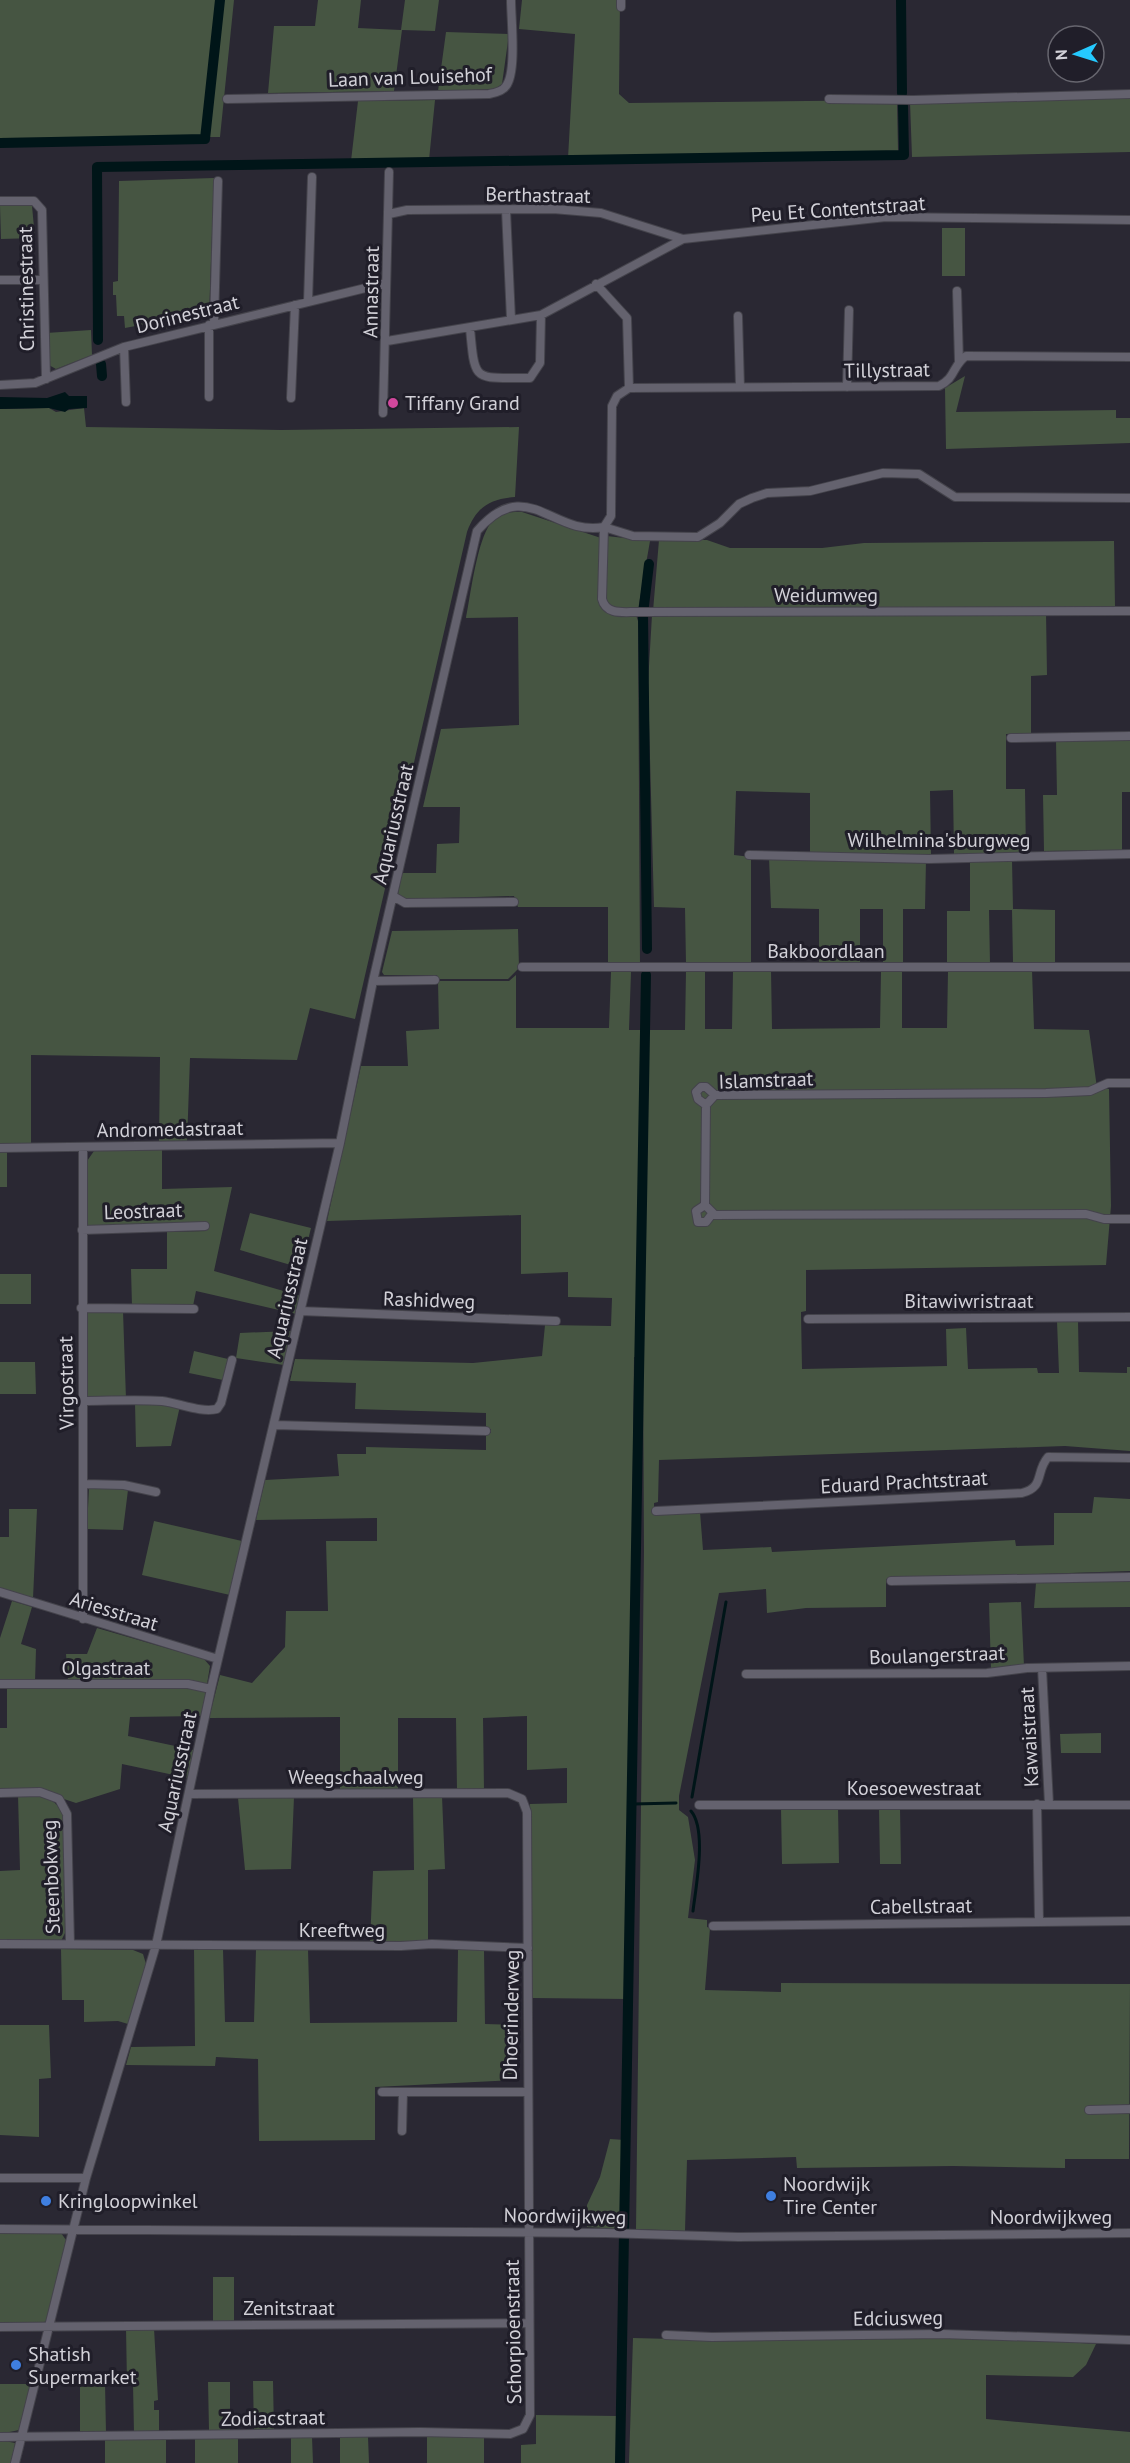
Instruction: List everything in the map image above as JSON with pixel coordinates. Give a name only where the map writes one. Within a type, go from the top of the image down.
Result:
[{"type":"street","name":"Laan van Louisehof","points":[[227,99],[499,92],[506,88],[511,76],[512,0]]},
{"type":"street","points":[[829,99],[913,100],[1130,94]]},
{"type":"street","name":"Annastraat","points":[[383,413],[387,341],[389,172]]},
{"type":"street","points":[[308,302],[312,177]]},
{"type":"street","points":[[209,397],[218,181]]},
{"type":"street","name":"Christinestraat","points":[[0,201],[34,201],[42,210],[46,380]]},
{"type":"street","name":"Berthastraat","points":[[389,214],[407,210],[554,209],[601,213],[683,239]]},
{"type":"street","points":[[506,210],[511,319]]},
{"type":"street","name":"Peu Et Contentstraat","points":[[541,315],[683,239],[886,217],[1130,220]]},
{"type":"street","points":[[0,280],[42,280]]},
{"type":"street","name":"Dorinestraat","points":[[0,385],[22,386],[46,380],[124,347],[386,283]]},
{"type":"street","points":[[596,284],[627,318],[629,388],[617,396],[612,406],[612,506],[604,527]]},
{"type":"street","points":[[957,291],[959,362]]},
{"type":"street","points":[[291,398],[295,305]]},
{"type":"street","points":[[847,387],[849,310]]},
{"type":"street","points":[[387,341],[541,315],[540,363],[530,378],[488,377],[479,374],[474,368],[470,328]]},
{"type":"street","points":[[738,316],[740,387]]},
{"type":"street","points":[[124,347],[126,402]]},
{"type":"street","name":"Tillystraat","points":[[629,388],[939,386],[953,377],[959,362],[966,356],[1130,357]]},
{"type":"street","name":"Aquariusstraat","points":[[15,2463],[86,2178],[156,1945],[211,1689],[340,1143],[373,981],[477,531],[491,514],[504,508],[517,506],[551,515],[585,530],[604,527],[633,536],[698,537],[720,523],[739,504],[752,498],[767,493],[810,491],[883,473],[919,474],[955,496],[1130,498]]},
{"type":"street","name":"Weidumweg","points":[[604,527],[603,603],[612,611],[1130,611]]},
{"type":"street","points":[[1011,738],[1130,736]]},
{"type":"street","name":"Wilhelmina'sburgweg","points":[[749,855],[929,859],[1130,854]]},
{"type":"street","points":[[393,896],[405,903],[514,902]]},
{"type":"street","name":"Bakboordlaan","points":[[522,967],[1130,967]]},
{"type":"street","points":[[373,981],[435,980]]},
{"type":"street","name":"Islamstraat","points":[[712,1214],[706,1222],[698,1222],[696,1211],[705,1205],[706,1105],[715,1095],[1046,1093],[1090,1091],[1108,1083],[1130,1083]]},
{"type":"street","points":[[706,1105],[698,1099],[696,1092],[701,1088],[706,1088],[715,1095]]},
{"type":"street","name":"Andromedastraat","points":[[0,1148],[340,1143]]},
{"type":"street","name":"Virgostraat","points":[[83,1147],[81,1308],[85,1484],[83,1619]]},
{"type":"street","points":[[705,1205],[712,1214],[1086,1215],[1130,1219]]},
{"type":"street","name":"Leostraat","points":[[82,1230],[205,1226]]},
{"type":"street","points":[[81,1308],[194,1309]]},
{"type":"street","name":"Rashidweg","points":[[300,1311],[556,1321]]},
{"type":"street","name":"Bitawiwristraat","points":[[808,1319],[1130,1317]]},
{"type":"street","points":[[83,1401],[158,1401],[184,1404],[210,1411],[217,1409],[221,1403],[232,1360]]},
{"type":"street","points":[[275,1425],[486,1431]]},
{"type":"street","name":"Eduard Prachtstraat","points":[[656,1511],[1022,1493],[1033,1491],[1038,1485],[1041,1465],[1048,1457],[1130,1458]]},
{"type":"street","points":[[85,1484],[124,1485],[156,1492]]},
{"type":"street","points":[[891,1581],[1130,1577]]},
{"type":"street","name":"Ariesstraat","points":[[0,1592],[218,1659]]},
{"type":"street","name":"Boulangerstraat","points":[[746,1674],[987,1673],[1042,1668],[1130,1666]]},
{"type":"street","name":"Kawaistraat","points":[[1042,1668],[1049,1804]]},
{"type":"street","name":"Olgastraat","points":[[0,1684],[188,1684],[211,1689]]},
{"type":"street","name":"Steenbokweg","points":[[0,1793],[40,1792],[59,1799],[67,1814],[70,1944]]},
{"type":"street","name":"Weegschaalweg","points":[[189,1794],[508,1793],[522,1799]]},
{"type":"street","name":"Dhoerinderweg","points":[[522,1799],[527,1812],[528,2232]]},
{"type":"street","points":[[1037,1804],[1039,1921]]},
{"type":"street","name":"Koesoewestraat","points":[[699,1805],[1130,1805]]},
{"type":"street","name":"Cabellstraat","points":[[713,1926],[1130,1921]]},
{"type":"street","name":"Kreeftweg","points":[[0,1944],[401,1946],[432,1944],[528,1948]]},
{"type":"street","points":[[382,2092],[527,2092]]},
{"type":"street","points":[[402,2131],[403,2092]]},
{"type":"street","points":[[1089,2110],[1130,2109]]},
{"type":"street","points":[[0,2178],[86,2178]]},
{"type":"street","name":"Noordwijkweg","points":[[0,2229],[638,2233],[750,2237],[1130,2233]]},
{"type":"street","name":"Schorpioenstraat","points":[[523,2429],[530,2415],[528,2232]]},
{"type":"street","name":"Zenitstraat","points":[[0,2327],[529,2323]]},
{"type":"street","name":"Edciusweg","points":[[666,2335],[712,2337],[942,2334],[1130,2340]]},
{"type":"street","name":"Zodiacstraat","points":[[0,2437],[420,2432],[510,2434],[523,2429]]},
{"type":"green space","points":[[0,0],[234,0],[220,137],[0,138]]},
{"type":"green space","points":[[318,0],[361,0],[358,28],[401,30],[405,0],[439,0],[435,31],[402,30],[394,91],[268,93],[274,26],[315,26]]},
{"type":"green space","points":[[522,0],[620,0],[619,94],[629,103],[897,100],[898,151],[568,158],[575,34],[519,29]]},
{"type":"green space","points":[[446,32],[509,34],[502,84],[495,89],[438,91]]},
{"type":"green space","points":[[1130,96],[1130,152],[912,157],[910,102]]},
{"type":"green space","points":[[435,100],[429,160],[351,161],[358,101]]},
{"type":"green space","points":[[214,178],[209,317],[157,331],[156,322],[125,328],[124,316],[117,316],[116,295],[113,295],[113,282],[118,281],[119,181]]},
{"type":"green space","points":[[0,206],[32,206],[35,238],[1,239]]},
{"type":"green space","points":[[942,228],[965,228],[965,276],[942,276]]},
{"type":"green space","points":[[91,330],[92,355],[56,369],[47,364],[46,333]]},
{"type":"green space","points":[[965,376],[956,412],[1116,410],[1116,418],[1130,418],[1130,443],[946,449],[945,388]]},
{"type":"green space","points":[[49,408],[56,412],[84,408],[86,427],[281,430],[519,427],[515,497],[491,502],[485,506],[475,516],[467,532],[355,1019],[310,1008],[297,1060],[190,1058],[187,1143],[159,1144],[160,1057],[31,1055],[31,1143],[0,1143],[0,409]]},
{"type":"green space","points":[[522,512],[604,539],[605,610],[611,614],[636,615],[638,621],[640,964],[608,964],[608,907],[518,907],[514,896],[406,899],[398,894],[402,873],[436,873],[437,844],[459,843],[460,807],[423,807],[441,729],[519,725],[518,617],[466,618],[476,562],[485,533],[491,522],[498,516]]},
{"type":"green space","points":[[607,536],[650,541],[638,610],[613,609],[603,599]]},
{"type":"green space","points":[[659,540],[707,540],[730,548],[822,548],[864,543],[1114,541],[1115,607],[653,611]]},
{"type":"green space","points":[[1046,612],[1047,675],[1031,676],[1031,733],[1006,734],[1006,789],[1025,789],[1026,853],[954,854],[953,790],[930,791],[931,855],[810,853],[810,793],[736,791],[734,855],[751,857],[751,964],[686,964],[685,908],[654,907],[648,683],[652,615]]},
{"type":"green space","points":[[1130,739],[1130,792],[1122,792],[1122,850],[1044,851],[1043,795],[1057,795],[1056,740]]},
{"type":"green space","points":[[769,857],[926,860],[925,909],[903,909],[903,963],[883,963],[883,909],[860,909],[860,964],[819,965],[819,909],[771,908]]},
{"type":"green space","points":[[970,860],[1012,860],[1013,909],[1055,910],[1055,964],[1013,963],[1012,910],[989,910],[990,964],[947,963],[947,911],[970,911]]},
{"type":"green space","points":[[518,929],[519,968],[508,979],[438,979],[437,975],[384,975],[382,972],[392,931]]},
{"type":"green space","points":[[771,970],[772,1029],[880,1028],[881,971],[902,971],[902,1028],[947,1028],[948,971],[1032,970],[1034,1029],[1089,1030],[1097,1088],[1109,1089],[1111,1206],[1106,1265],[806,1270],[806,1311],[801,1312],[802,1369],[947,1366],[946,1329],[966,1328],[968,1369],[1037,1368],[1038,1373],[1059,1373],[1057,1321],[1078,1321],[1079,1372],[1127,1373],[1127,1367],[1130,1367],[1130,1451],[1065,1446],[659,1460],[658,1502],[654,1503],[654,1515],[700,1512],[703,1550],[771,1547],[772,1552],[1015,1540],[1016,1546],[1054,1545],[1054,1513],[1092,1513],[1094,1497],[1130,1499],[1130,1571],[886,1579],[886,1607],[806,1608],[767,1613],[766,1589],[719,1593],[679,1796],[679,1810],[688,1817],[695,1860],[688,1918],[707,1920],[707,1927],[710,1928],[705,1990],[781,1992],[781,1983],[1130,1984],[1129,2159],[1065,2159],[1065,2168],[953,2166],[797,2168],[796,2157],[687,2160],[685,2231],[636,2229],[644,1552],[643,1357],[634,1357],[627,1999],[532,1998],[530,1804],[567,1803],[567,1768],[527,1770],[527,1716],[483,1718],[484,1790],[457,1791],[456,1718],[398,1718],[398,1790],[340,1790],[340,1717],[209,1718],[220,1675],[252,1683],[285,1647],[286,1611],[328,1611],[326,1541],[377,1541],[377,1518],[256,1520],[265,1480],[339,1476],[337,1454],[366,1454],[366,1447],[486,1450],[486,1433],[491,1433],[491,1429],[486,1429],[486,1413],[355,1409],[356,1383],[290,1381],[295,1359],[473,1363],[542,1356],[545,1325],[611,1326],[612,1298],[568,1297],[568,1272],[521,1274],[521,1215],[327,1221],[361,1066],[408,1066],[406,1031],[439,1029],[438,981],[509,981],[516,975],[516,1028],[609,1028],[611,972],[631,972],[629,1030],[685,1030],[686,971],[705,972],[705,1029],[732,1029],[733,971]]},
{"type":"green space","points":[[162,1150],[162,1189],[232,1187],[214,1271],[301,1296],[296,1314],[196,1291],[193,1306],[132,1306],[131,1269],[167,1269],[167,1232],[206,1231],[207,1223],[88,1226],[85,1221],[85,1164],[94,1151]]},
{"type":"green space","points":[[0,1152],[7,1152],[7,1187],[0,1187]]},
{"type":"green space","points":[[250,1213],[311,1228],[301,1268],[240,1250]]},
{"type":"green space","points":[[0,1274],[31,1274],[31,1304],[0,1304]]},
{"type":"green space","points":[[86,1311],[123,1311],[126,1399],[86,1397]]},
{"type":"green space","points":[[291,1331],[284,1365],[236,1358],[240,1333]]},
{"type":"green space","points":[[194,1351],[228,1359],[223,1380],[189,1373]]},
{"type":"green space","points":[[0,1362],[35,1362],[36,1394],[0,1394]]},
{"type":"green space","points":[[135,1403],[180,1406],[171,1446],[136,1447]]},
{"type":"green space","points":[[123,1486],[128,1490],[123,1530],[87,1529],[89,1487]]},
{"type":"green space","points":[[9,1509],[37,1509],[33,1599],[0,1588],[0,1537],[9,1537]]},
{"type":"green space","points":[[154,1521],[242,1541],[230,1595],[142,1575]]},
{"type":"green space","points":[[1130,1580],[1130,1607],[1034,1608],[1036,1583]]},
{"type":"green space","points":[[12,1601],[32,1607],[21,1644],[36,1649],[35,1682],[0,1681],[0,1638]]},
{"type":"green space","points":[[1021,1602],[1024,1666],[991,1670],[989,1603]]},
{"type":"green space","points":[[97,1628],[204,1659],[210,1666],[207,1684],[68,1681],[66,1654],[87,1654]]},
{"type":"green space","points":[[7,1686],[187,1687],[206,1691],[201,1716],[130,1717],[128,1736],[194,1750],[188,1778],[122,1764],[120,1789],[76,1803],[61,1798],[0,1789],[0,1728],[7,1728]]},
{"type":"green space","points":[[1101,1733],[1101,1753],[1061,1753],[1060,1734]]},
{"type":"green space","points":[[18,1795],[39,1796],[51,1800],[60,1808],[63,1815],[66,1931],[61,1941],[0,1939],[0,1871],[20,1870]]},
{"type":"green space","points":[[413,1796],[442,1796],[445,1869],[428,1870],[428,1941],[370,1943],[373,1871],[414,1870]]},
{"type":"green space","points":[[294,1797],[291,1869],[245,1870],[238,1798]]},
{"type":"green space","points":[[838,1807],[839,1863],[782,1864],[781,1808]]},
{"type":"green space","points":[[879,1808],[900,1808],[901,1864],[880,1864]]},
{"type":"green space","points":[[61,1949],[133,1950],[143,1954],[146,1964],[128,2024],[118,2021],[84,2022],[84,2000],[62,2000]]},
{"type":"green space","points":[[194,1949],[223,1949],[225,2022],[254,2022],[256,1949],[308,1949],[310,2023],[457,2022],[458,1950],[484,1950],[485,2024],[516,2025],[516,2080],[375,2087],[375,2140],[259,2141],[258,2059],[216,2057],[215,2066],[126,2065],[131,2047],[195,2046]]},
{"type":"green space","points":[[0,2025],[49,2025],[51,2078],[39,2079],[39,2137],[0,2135]]},
{"type":"green space","points":[[610,2139],[625,2140],[622,2229],[587,2227],[587,2205],[600,2177]]},
{"type":"green space","points":[[61,2233],[66,2240],[47,2320],[42,2324],[0,2324],[0,2234]]},
{"type":"green space","points":[[213,2277],[234,2277],[234,2321],[213,2321]]},
{"type":"green space","points":[[126,2328],[154,2328],[158,2400],[154,2401],[154,2410],[159,2410],[159,2432],[134,2433],[133,2384],[127,2384]]},
{"type":"green space","points":[[986,2337],[1096,2344],[1086,2365],[1073,2377],[986,2375],[986,2419],[1130,2432],[1130,2463],[629,2463],[633,2338],[713,2340]]},
{"type":"green space","points":[[253,2381],[273,2381],[274,2432],[254,2432]]},
{"type":"green space","points":[[208,2382],[230,2382],[230,2430],[209,2430]]},
{"type":"green space","points":[[80,2383],[105,2383],[106,2433],[80,2434]]},
{"type":"green space","points":[[0,2384],[32,2384],[19,2430],[0,2434]]},
{"type":"green space","points":[[536,2415],[619,2416],[617,2463],[521,2463],[521,2445],[536,2444]]},
{"type":"green space","points":[[312,2437],[313,2463],[291,2463],[291,2438]]},
{"type":"green space","points":[[340,2437],[368,2437],[369,2463],[340,2463]]},
{"type":"green space","points":[[427,2437],[484,2437],[484,2463],[427,2463]]},
{"type":"green space","points":[[166,2438],[166,2463],[105,2463],[105,2439]]},
{"type":"green space","points":[[195,2439],[238,2439],[238,2463],[195,2463]]},
{"type":"green space","points":[[0,2440],[15,2443],[12,2463],[0,2463]]},
{"type":"shaded area","points":[[65,392],[69,396],[87,396],[87,408],[69,409],[65,412],[49,408],[0,409],[0,397],[47,398]]},
{"type":"waterway","points":[[0,143],[205,139],[220,0]]},
{"type":"waterway","points":[[901,0],[902,93]]},
{"type":"waterway","points":[[98,340],[97,167],[904,155],[903,106]]},
{"type":"waterway","points":[[101,364],[102,376]]},
{"type":"waterway","points":[[647,949],[643,614],[649,564]]},
{"type":"waterway","points":[[620,2463],[646,975]]},
{"type":"waterway","points":[[692,1797],[726,1602]]},
{"type":"waterway","points":[[633,1804],[676,1803]]},
{"type":"waterway","points":[[691,1811],[696,1820],[699,1844],[693,1911]]},
{"type":"place","name":"Tiffany Grand","points":[[393,403]]},
{"type":"place","name":"Noordwijk Tire Center","points":[[771,2196]]},
{"type":"place","name":"Kringloopwinkel","points":[[46,2201]]},
{"type":"place","name":"Shatish Supermarket","points":[[16,2365]]}]
